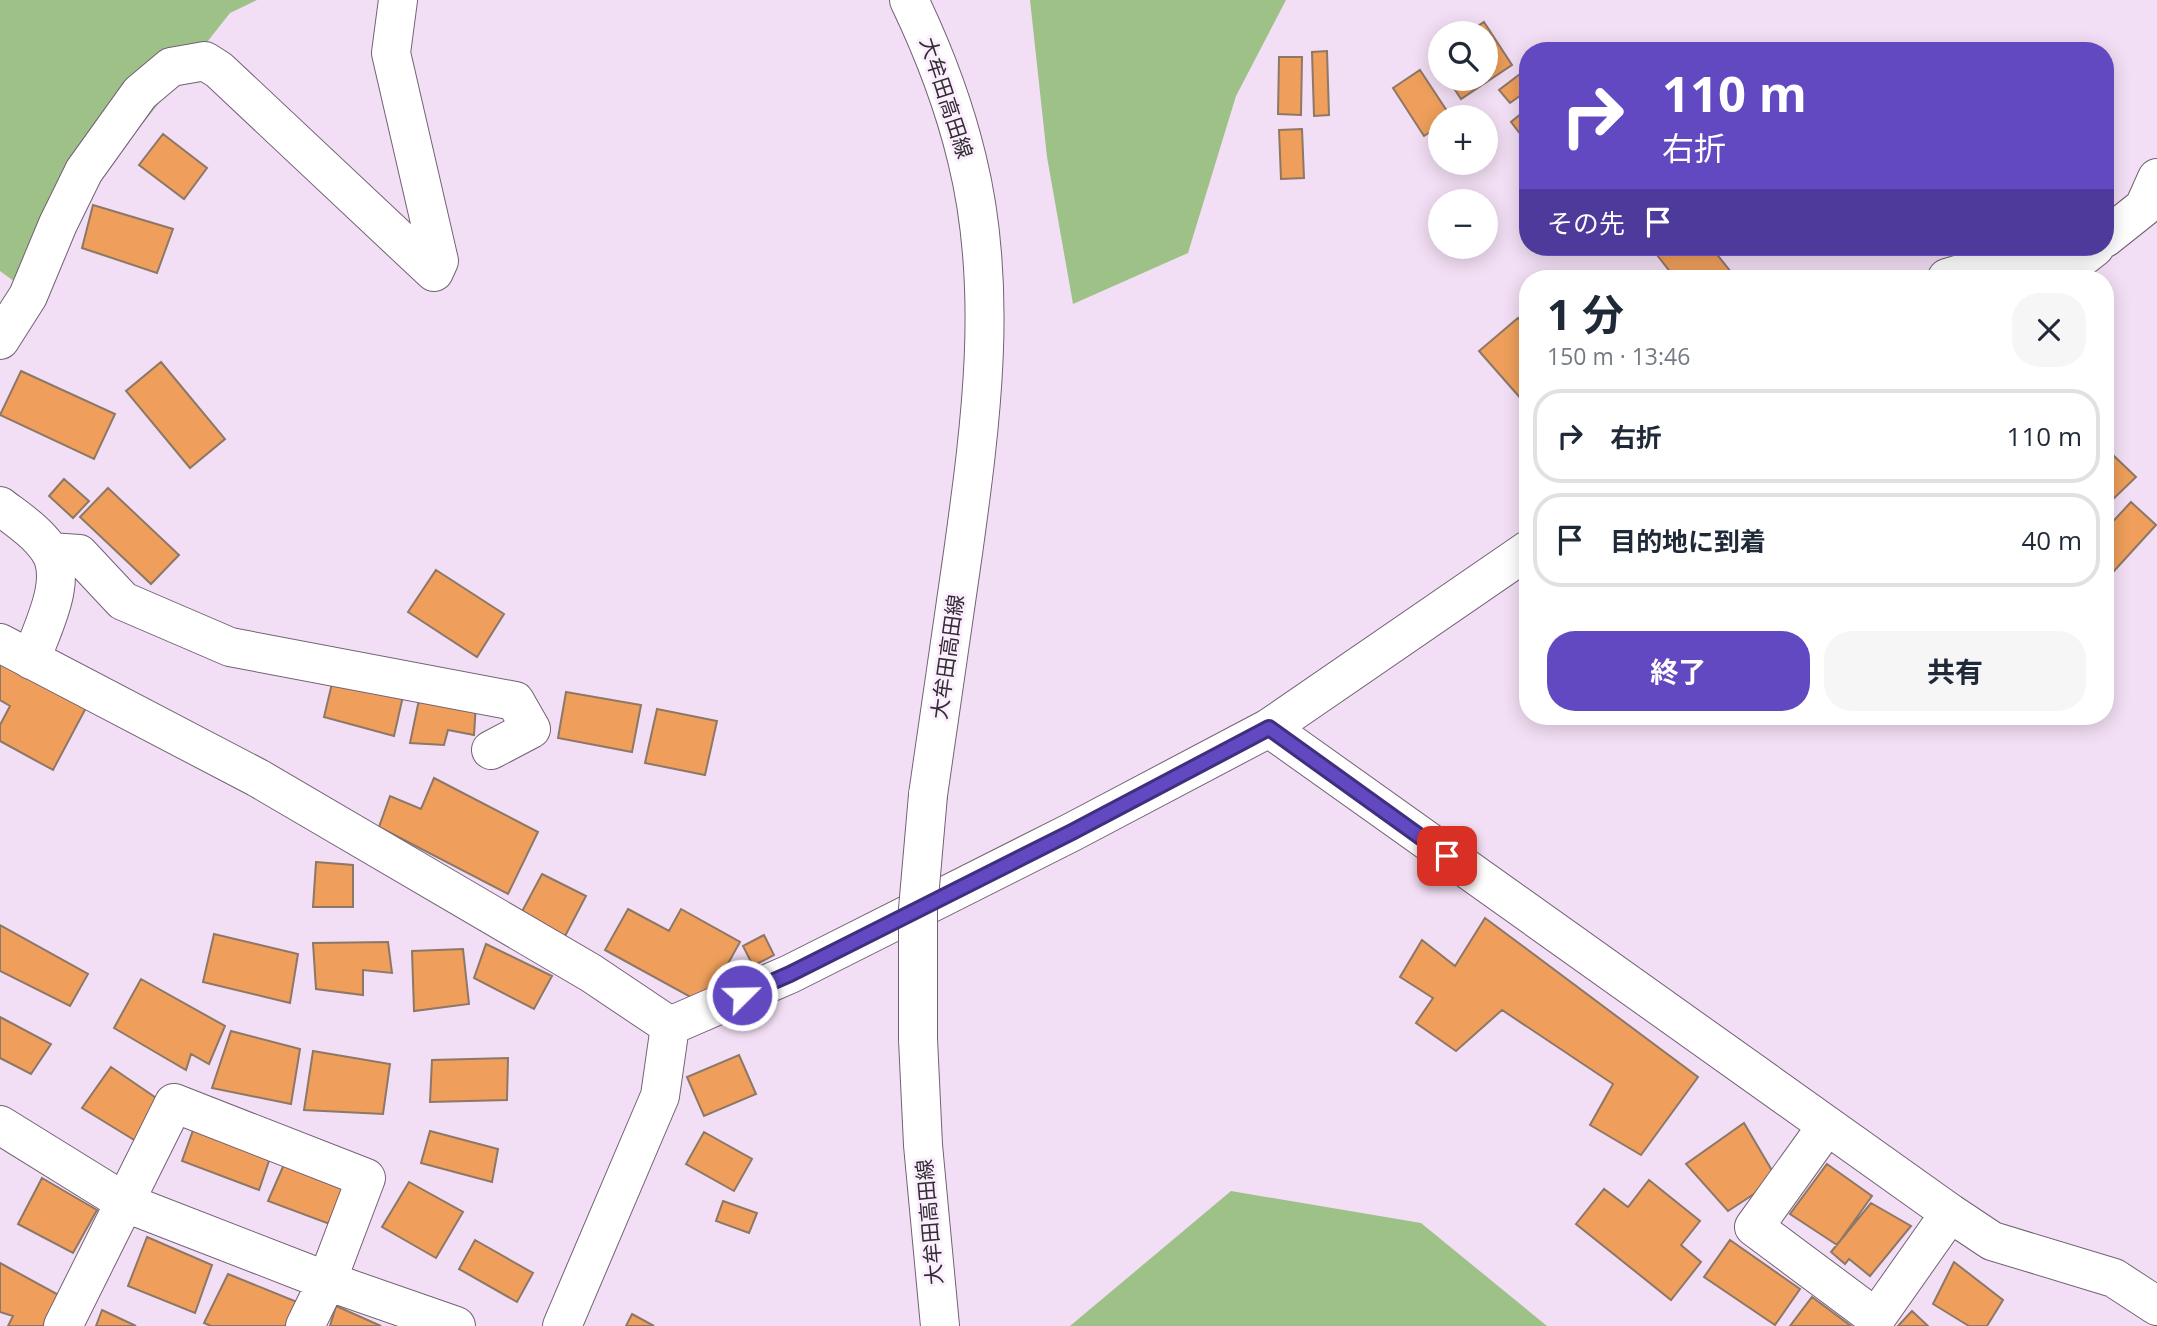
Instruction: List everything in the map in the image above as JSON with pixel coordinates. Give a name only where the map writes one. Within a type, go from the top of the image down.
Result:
[{"type":"street","points":[[0,340],[28,296],[58,224],[85,171],[140,93],[171,67],[205,61],[219,70],[434,272],[439,261],[391,53],[398,0]]},
{"type":"street","name":"大牟田高田線","points":[[909,0],[929,41],[967,159],[982,255],[986,359],[976,463],[928,794],[918,909],[918,1039],[923,1144],[940,1326]]},
{"type":"street","points":[[2114,231],[2144,207],[2157,178]]},
{"type":"street","points":[[1973,270],[2084,256]]},
{"type":"street","points":[[0,506],[34,533],[50,552],[57,580],[16,652],[258,778],[591,973],[670,1026]]},
{"type":"street","points":[[50,552],[79,554],[123,601],[230,647],[515,701],[531,729],[491,750]]},
{"type":"street","points":[[670,1026],[790,974],[1072,832],[1269,728],[1519,556]]},
{"type":"street","points":[[1269,728],[1826,1127],[1992,1241],[2115,1278],[2157,1306]]},
{"type":"street","points":[[562,1326],[660,1096],[670,1026]]},
{"type":"street","points":[[63,1326],[174,1103],[366,1178],[327,1281],[305,1326]]},
{"type":"street","points":[[0,1125],[126,1203],[327,1281],[456,1326]]},
{"type":"street","points":[[1826,1127],[1754,1227],[1876,1318],[1950,1213]]},
{"type":"green space","points":[[0,0],[257,0],[230,13],[88,193],[26,290],[0,271]]},
{"type":"green space","points":[[1030,0],[1286,0],[1236,96],[1188,253],[1073,304],[1047,157]]},
{"type":"green space","points":[[1231,1191],[1421,1223],[1547,1326],[1070,1326]]},
{"type":"building","points":[[1498,44],[1512,65],[1498,74]]},
{"type":"building","points":[[1327,51],[1329,115],[1314,116],[1312,52]]},
{"type":"building","points":[[1279,57],[1302,57],[1301,115],[1278,114]]},
{"type":"building","points":[[1420,70],[1428,82],[1428,91],[1434,91],[1443,105],[1428,105],[1428,134],[1424,136],[1393,88]]},
{"type":"building","points":[[1519,75],[1519,96],[1510,103],[1499,90]]},
{"type":"building","points":[[1456,91],[1473,91],[1461,99]]},
{"type":"building","points":[[1519,115],[1519,132],[1511,122]]},
{"type":"building","points":[[1302,129],[1304,178],[1281,179],[1279,130]]},
{"type":"building","points":[[163,134],[207,168],[184,199],[139,165]]},
{"type":"building","points":[[93,205],[173,229],[157,273],[82,248]]},
{"type":"building","points":[[1658,256],[1718,256],[1729,270],[1669,270]]},
{"type":"building","points":[[1519,319],[1519,396],[1479,351]]},
{"type":"building","points":[[161,362],[225,439],[190,468],[126,391]]},
{"type":"building","points":[[21,371],[115,414],[94,459],[0,415]]},
{"type":"building","points":[[2114,456],[2136,477],[2114,498]]},
{"type":"building","points":[[64,479],[89,501],[73,518],[49,496]]},
{"type":"building","points":[[108,488],[179,555],[151,584],[80,517]]},
{"type":"building","points":[[2131,502],[2156,525],[2114,571],[2114,520]]},
{"type":"building","points":[[436,570],[504,614],[477,657],[408,612]]},
{"type":"building","points":[[0,659],[87,706],[53,770],[0,741],[0,725],[10,706],[0,700]]},
{"type":"building","points":[[334,675],[403,696],[394,736],[324,717]]},
{"type":"building","points":[[421,690],[476,703],[474,735],[448,730],[444,745],[410,743]]},
{"type":"building","points":[[566,692],[641,705],[632,752],[558,738]]},
{"type":"building","points":[[657,709],[717,721],[705,775],[645,763]]},
{"type":"building","points":[[434,778],[538,832],[508,894],[379,827],[390,796],[421,809]]},
{"type":"building","points":[[316,862],[353,865],[353,907],[313,907]]},
{"type":"building","points":[[542,874],[586,896],[563,940],[519,917]]},
{"type":"building","points":[[628,909],[669,931],[681,909],[740,942],[705,1005],[605,950]]},
{"type":"building","points":[[1485,918],[1698,1077],[1641,1155],[1590,1125],[1613,1084],[1502,1010],[1456,1051],[1416,1023],[1433,998],[1400,977],[1422,940],[1455,966]]},
{"type":"building","points":[[0,925],[88,974],[70,1006],[0,971]]},
{"type":"building","points":[[214,934],[298,954],[290,1003],[203,982]]},
{"type":"building","points":[[764,935],[774,955],[753,966],[743,946]]},
{"type":"building","points":[[388,942],[392,973],[363,970],[363,995],[316,989],[313,943]]},
{"type":"building","points":[[486,944],[552,976],[534,1009],[474,978]]},
{"type":"building","points":[[463,949],[469,1004],[414,1011],[412,951]]},
{"type":"building","points":[[141,979],[225,1026],[209,1064],[191,1054],[186,1070],[114,1028]]},
{"type":"building","points":[[0,1017],[51,1044],[31,1074],[0,1058]]},
{"type":"building","points":[[231,1031],[300,1049],[291,1104],[212,1088]]},
{"type":"building","points":[[313,1051],[390,1064],[383,1114],[304,1110]]},
{"type":"building","points":[[739,1055],[756,1094],[704,1116],[687,1077]]},
{"type":"building","points":[[508,1058],[507,1100],[430,1102],[432,1060]]},
{"type":"building","points":[[111,1067],[165,1104],[139,1143],[82,1108]]},
{"type":"building","points":[[196,1122],[271,1155],[259,1190],[182,1161]]},
{"type":"building","points":[[1744,1123],[1777,1179],[1728,1211],[1686,1164]]},
{"type":"building","points":[[430,1131],[498,1149],[492,1182],[421,1163]]},
{"type":"building","points":[[704,1132],[752,1159],[734,1191],[686,1164]]},
{"type":"building","points":[[285,1162],[348,1184],[335,1226],[268,1201]]},
{"type":"building","points":[[1827,1164],[1872,1196],[1837,1245],[1790,1214]]},
{"type":"building","points":[[42,1178],[97,1210],[73,1253],[18,1224]]},
{"type":"building","points":[[1649,1180],[1700,1221],[1681,1245],[1701,1262],[1671,1300],[1576,1224],[1604,1189],[1628,1207]]},
{"type":"building","points":[[409,1182],[463,1212],[436,1258],[382,1227]]},
{"type":"building","points":[[723,1201],[757,1213],[749,1233],[716,1221]]},
{"type":"building","points":[[1871,1203],[1911,1226],[1870,1276],[1849,1259],[1845,1264],[1831,1252]]},
{"type":"building","points":[[147,1237],[212,1265],[195,1313],[128,1286]]},
{"type":"building","points":[[475,1240],[533,1273],[517,1302],[459,1269]]},
{"type":"building","points":[[1730,1240],[1800,1289],[1775,1325],[1704,1277]]},
{"type":"building","points":[[1954,1262],[2003,1300],[1987,1326],[1969,1326],[1933,1304]]},
{"type":"building","points":[[0,1263],[66,1299],[57,1326],[8,1326],[13,1316],[0,1312]]},
{"type":"building","points":[[228,1274],[302,1304],[290,1326],[211,1326],[204,1323]]},
{"type":"building","points":[[1812,1297],[1851,1326],[1790,1326]]},
{"type":"building","points":[[336,1306],[381,1326],[330,1326]]},
{"type":"building","points":[[102,1310],[136,1326],[96,1326]]},
{"type":"building","points":[[1912,1311],[1928,1326],[1898,1326]]},
{"type":"building","points":[[632,1314],[654,1326],[626,1326]]},
{"type":"route","points":[[742,995],[790,974],[1072,832],[1269,728],[1447,856]]}]
